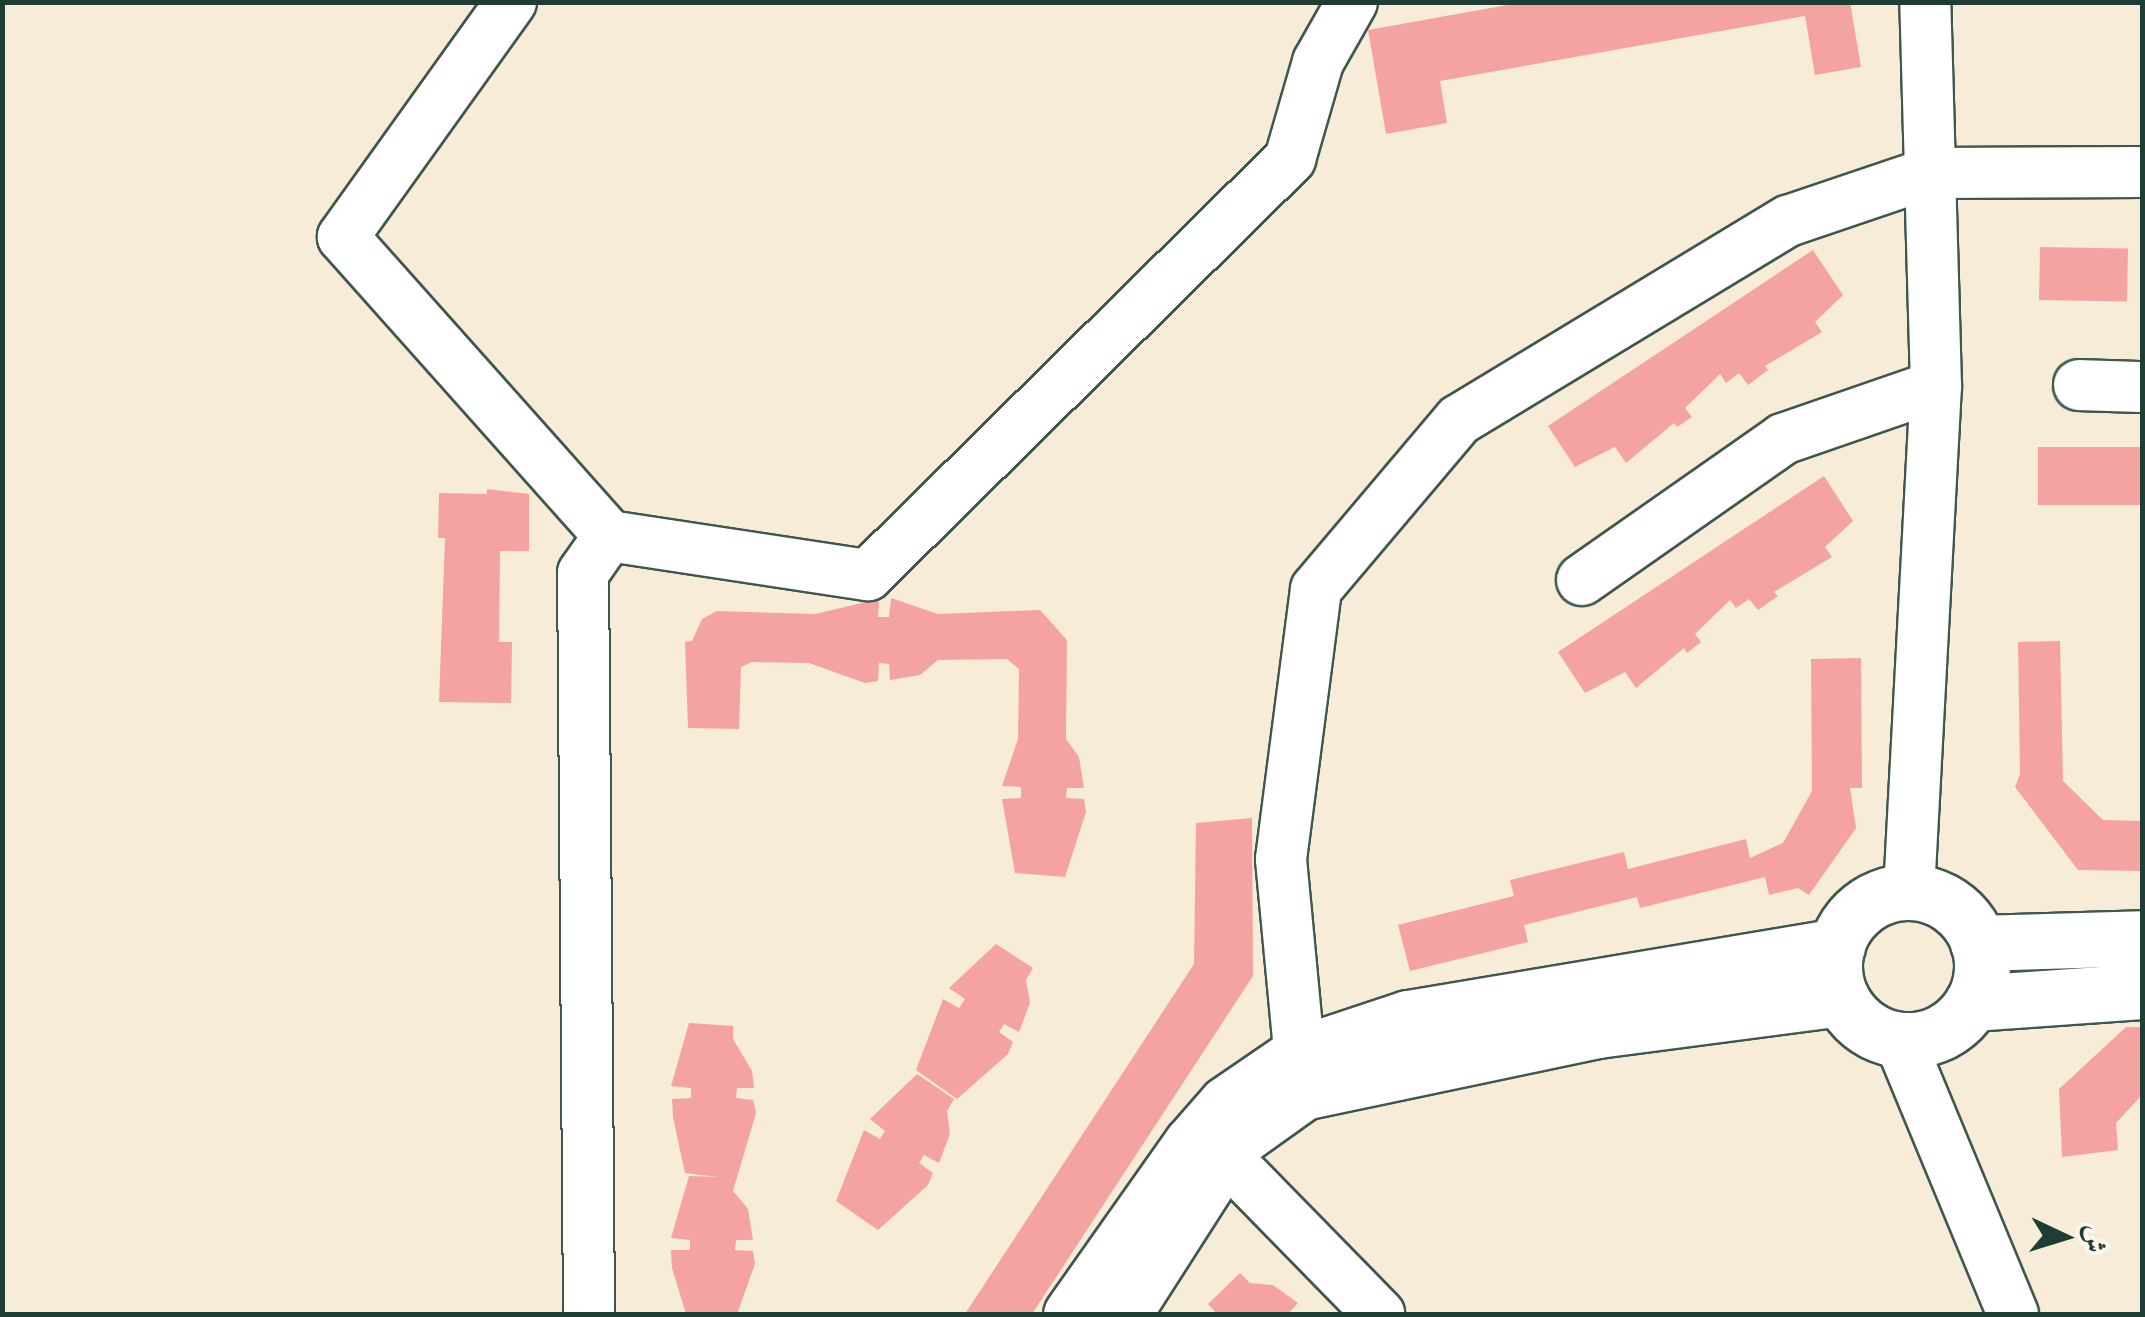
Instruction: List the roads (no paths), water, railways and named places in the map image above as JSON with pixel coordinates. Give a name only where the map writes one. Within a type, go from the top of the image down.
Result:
[{"type":"main road","points":[[1909,892],[1944,901],[1978,943],[1980,984],[1972,1004],[1941,1033],[1898,1040],[1864,1026],[1839,972],[1872,901],[1909,892]]},
{"type":"main road","points":[[1978,943],[2142,938]]},
{"type":"main road","points":[[1070,1314],[1212,1145],[1233,1142],[1301,1073],[1408,1018],[1839,972]]},
{"type":"main road","points":[[1972,1004],[2142,992]]},
{"type":"main road","points":[[1122,1314],[1212,1145]]},
{"type":"street","points":[[511,2],[343,238],[609,536],[868,575],[1290,159],[1318,62],[1352,2]]},
{"type":"street","points":[[1909,892],[1936,386],[1925,2]]},
{"type":"street","points":[[1301,1073],[1281,859],[1316,589],[1459,420],[1788,221],[1930,173],[2142,172]]},
{"type":"street","points":[[2079,385],[2142,387]]},
{"type":"street","points":[[1582,580],[1783,440],[1936,386]]},
{"type":"street","points":[[589,1314],[583,573],[609,536]]},
{"type":"street","points":[[1898,1040],[2013,1314]]},
{"type":"street","points":[[1212,1145],[1379,1314]]}]
